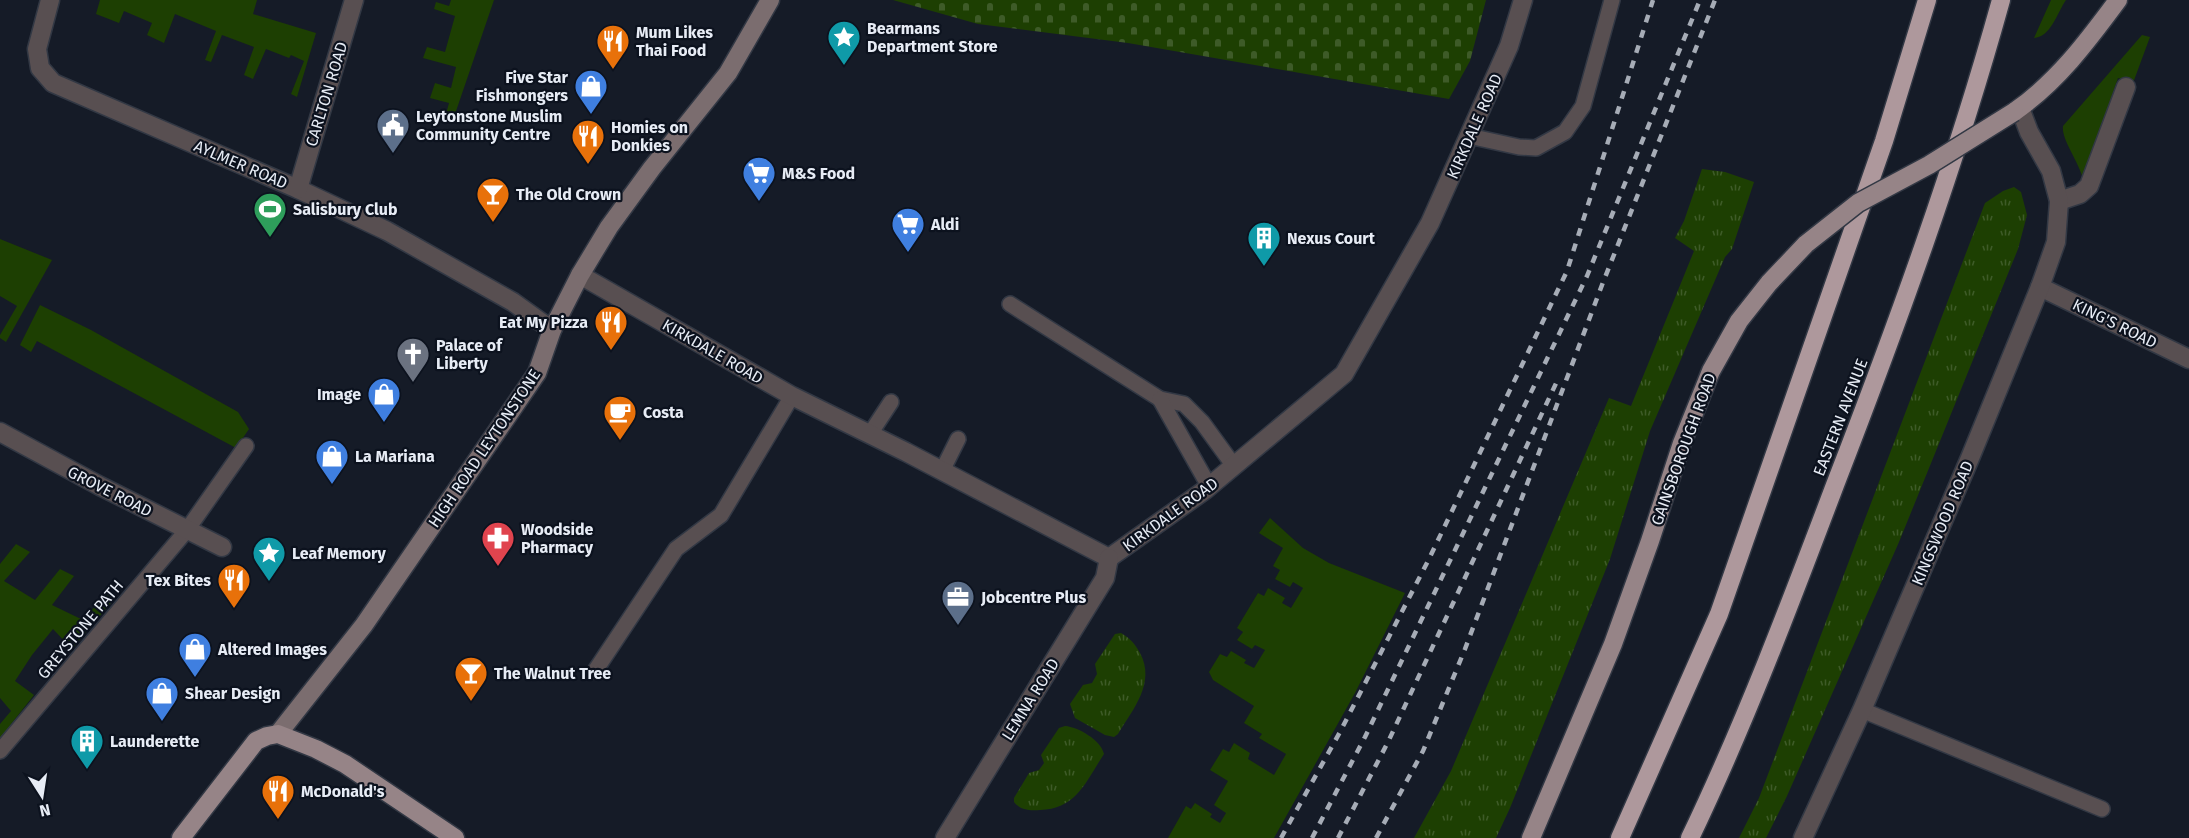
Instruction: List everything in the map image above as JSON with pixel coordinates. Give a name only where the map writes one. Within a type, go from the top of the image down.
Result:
[{"type":"highway","points":[[1620,838],[1719,614],[1884,141],[1926,0]]},
{"type":"highway","name":"EASTERN AVENUE","points":[[1690,838],[1763,674],[1902,311],[1978,85],[2001,0]]},
{"type":"main road","name":"GAINSBOROUGH ROAD","points":[[1531,838],[1613,644],[1650,542],[1682,443],[1711,371],[1739,321],[1769,283],[1806,244],[1858,203],[1929,165],[2040,94],[2082,51],[2118,0]]},
{"type":"main road","name":"HIGH ROAD LEYTONSTONE","points":[[181,838],[256,741],[278,734]]},
{"type":"main road","points":[[278,734],[316,749],[345,764],[455,838]]},
{"type":"street","name":"AYLMER ROAD","points":[[50,0],[38,49],[40,68],[53,83],[298,189],[401,238],[513,302],[552,330]]},
{"type":"street","name":"CARLTON ROAD","points":[[298,189],[354,0]]},
{"type":"street","name":"HIGH ROAD LEYTONSTONE","points":[[278,734],[364,625],[537,373],[552,330],[580,275],[609,227],[652,168],[728,73],[771,0]]},
{"type":"street","name":"KIRKDALE ROAD","points":[[580,275],[792,396],[1109,558],[1209,486],[1344,374],[1430,223],[1509,46],[1523,0]]},
{"type":"street","points":[[2059,201],[2080,194],[2089,186],[2126,87]]},
{"type":"street","name":"KINGSWOOD ROAD","points":[[1803,838],[1862,710],[1970,458],[2056,242],[2059,201],[2051,171],[2017,110]]},
{"type":"street","name":"KING'S ROAD","points":[[2040,287],[2189,359]]},
{"type":"street","name":"GROVE ROAD","points":[[0,432],[100,486],[222,547]]},
{"type":"street","name":"LEMNA ROAD","points":[[945,838],[1105,578],[1109,558]]},
{"type":"lane","points":[[1469,136],[1519,147],[1536,148],[1564,132],[1583,106],[1612,0]]},
{"type":"lane","points":[[1010,304],[1160,399],[1184,404],[1202,422],[1234,466]]},
{"type":"lane","points":[[595,671],[676,549],[722,515],[792,396]]},
{"type":"lane","points":[[1160,399],[1209,486]]},
{"type":"lane","points":[[870,434],[891,402]]},
{"type":"lane","points":[[942,471],[958,439]]},
{"type":"lane","name":"GREYSTONE PATH","points":[[0,752],[187,530],[246,446]]},
{"type":"lane","points":[[1862,710],[2102,810]]},
{"type":"green space","points":[[100,0],[257,0],[253,14],[316,33],[297,97],[291,94],[304,61],[291,55],[289,58],[266,49],[253,79],[244,75],[254,47],[222,35],[211,62],[205,60],[216,31],[175,14],[164,43],[147,35],[152,23],[124,11],[119,23],[96,14]]},
{"type":"green space","points":[[451,0],[494,0],[454,117],[446,114],[449,103],[430,98],[435,83],[451,88],[456,67],[423,58],[427,47],[445,52],[455,16],[434,9],[436,2],[449,6]]},
{"type":"green space","points":[[893,0],[1486,0],[1470,61],[1449,99],[1128,43],[978,24]]},
{"type":"green space","points":[[2051,0],[2066,0],[2049,29],[2040,37],[2034,38]]},
{"type":"green space","points":[[2142,35],[2150,37],[2133,83],[2118,78],[2083,179],[2065,137],[2063,126]]},
{"type":"green space","points":[[1702,169],[1725,172],[1754,182],[1732,249],[1725,257],[1650,431],[1610,559],[1510,808],[1496,838],[1414,838],[1451,771],[1609,398],[1631,406],[1694,251],[1675,238],[1684,221]]},
{"type":"green space","points":[[2014,187],[2021,192],[2027,215],[2018,249],[1899,542],[1787,796],[1766,838],[1739,838],[1759,798],[1985,203],[2003,191]]},
{"type":"green space","points":[[0,239],[52,260],[6,342],[0,338],[0,335],[17,306],[0,296]]},
{"type":"green space","points":[[40,305],[91,330],[238,412],[249,429],[236,448],[37,341],[31,352],[20,345]]},
{"type":"green space","points":[[1270,518],[1303,548],[1329,563],[1405,593],[1355,693],[1274,838],[1168,838],[1186,806],[1191,809],[1195,803],[1212,814],[1210,817],[1220,823],[1226,813],[1214,805],[1228,781],[1210,770],[1223,749],[1229,752],[1234,743],[1250,753],[1248,759],[1274,775],[1286,754],[1259,738],[1262,734],[1244,723],[1254,706],[1213,680],[1209,672],[1220,654],[1227,657],[1231,651],[1246,660],[1244,663],[1254,668],[1265,650],[1255,645],[1252,649],[1237,640],[1243,632],[1237,628],[1258,593],[1264,596],[1268,588],[1285,598],[1282,603],[1291,608],[1303,588],[1293,582],[1290,587],[1275,579],[1280,570],[1273,566],[1283,548],[1259,533]]},
{"type":"green space","points":[[16,544],[30,552],[4,581],[35,600],[60,569],[74,576],[52,605],[83,620],[106,594],[115,598],[72,649],[53,629],[15,681],[34,695],[0,738],[0,724],[11,711],[0,698],[0,564]]},
{"type":"green space","points":[[1121,633],[1130,639],[1140,653],[1145,675],[1141,695],[1136,705],[1114,737],[1105,735],[1075,718],[1070,704],[1083,685],[1092,683],[1097,674],[1095,664],[1115,634]]},
{"type":"green space","points":[[1065,726],[1088,735],[1098,744],[1104,754],[1079,792],[1063,805],[1036,810],[1019,807],[1014,802],[1014,798],[1029,773],[1039,770],[1044,763],[1041,755],[1059,728]]},
{"type":"railway","points":[[1281,838],[1340,732],[1429,559],[1567,271],[1653,0]]},
{"type":"railway","points":[[1312,838],[1365,737],[1587,276],[1700,0]]},
{"type":"railway","points":[[1376,838],[1423,751],[1465,649],[1602,285],[1715,0]]},
{"type":"railway","points":[[1338,838],[1388,742],[1559,377]]},
{"type":"place","name":"Bearmans Department Store","points":[[844,66]]},
{"type":"place","name":"Mum Likes Thai Food","points":[[613,70]]},
{"type":"place","name":"Five Star Fishmongers","points":[[591,115]]},
{"type":"place","name":"Leytonstone Muslim Community Centre","points":[[393,154]]},
{"type":"place","name":"Homies on Donkies","points":[[588,165]]},
{"type":"place","name":"M&S Food","points":[[759,202]]},
{"type":"place","name":"The Old Crown","points":[[493,223]]},
{"type":"place","name":"Salisbury Club","points":[[270,238]]},
{"type":"place","name":"Aldi","points":[[908,253]]},
{"type":"place","name":"Nexus Court","points":[[1264,267]]},
{"type":"place","name":"Eat My Pizza","points":[[611,351]]},
{"type":"place","name":"Palace of Liberty","points":[[413,383]]},
{"type":"place","name":"Image","points":[[384,423]]},
{"type":"place","name":"Costa","points":[[620,441]]},
{"type":"place","name":"La Mariana","points":[[332,485]]},
{"type":"place","name":"Woodside Pharmacy","points":[[498,567]]},
{"type":"place","name":"Leaf Memory","points":[[269,582]]},
{"type":"place","name":"Tex Bites","points":[[234,609]]},
{"type":"place","name":"Jobcentre Plus","points":[[958,626]]},
{"type":"place","name":"Altered Images","points":[[195,678]]},
{"type":"place","name":"The Walnut Tree","points":[[471,702]]},
{"type":"place","name":"Shear Design","points":[[162,722]]},
{"type":"place","name":"Launderette","points":[[87,770]]},
{"type":"place","name":"McDonald's","points":[[278,820]]}]
